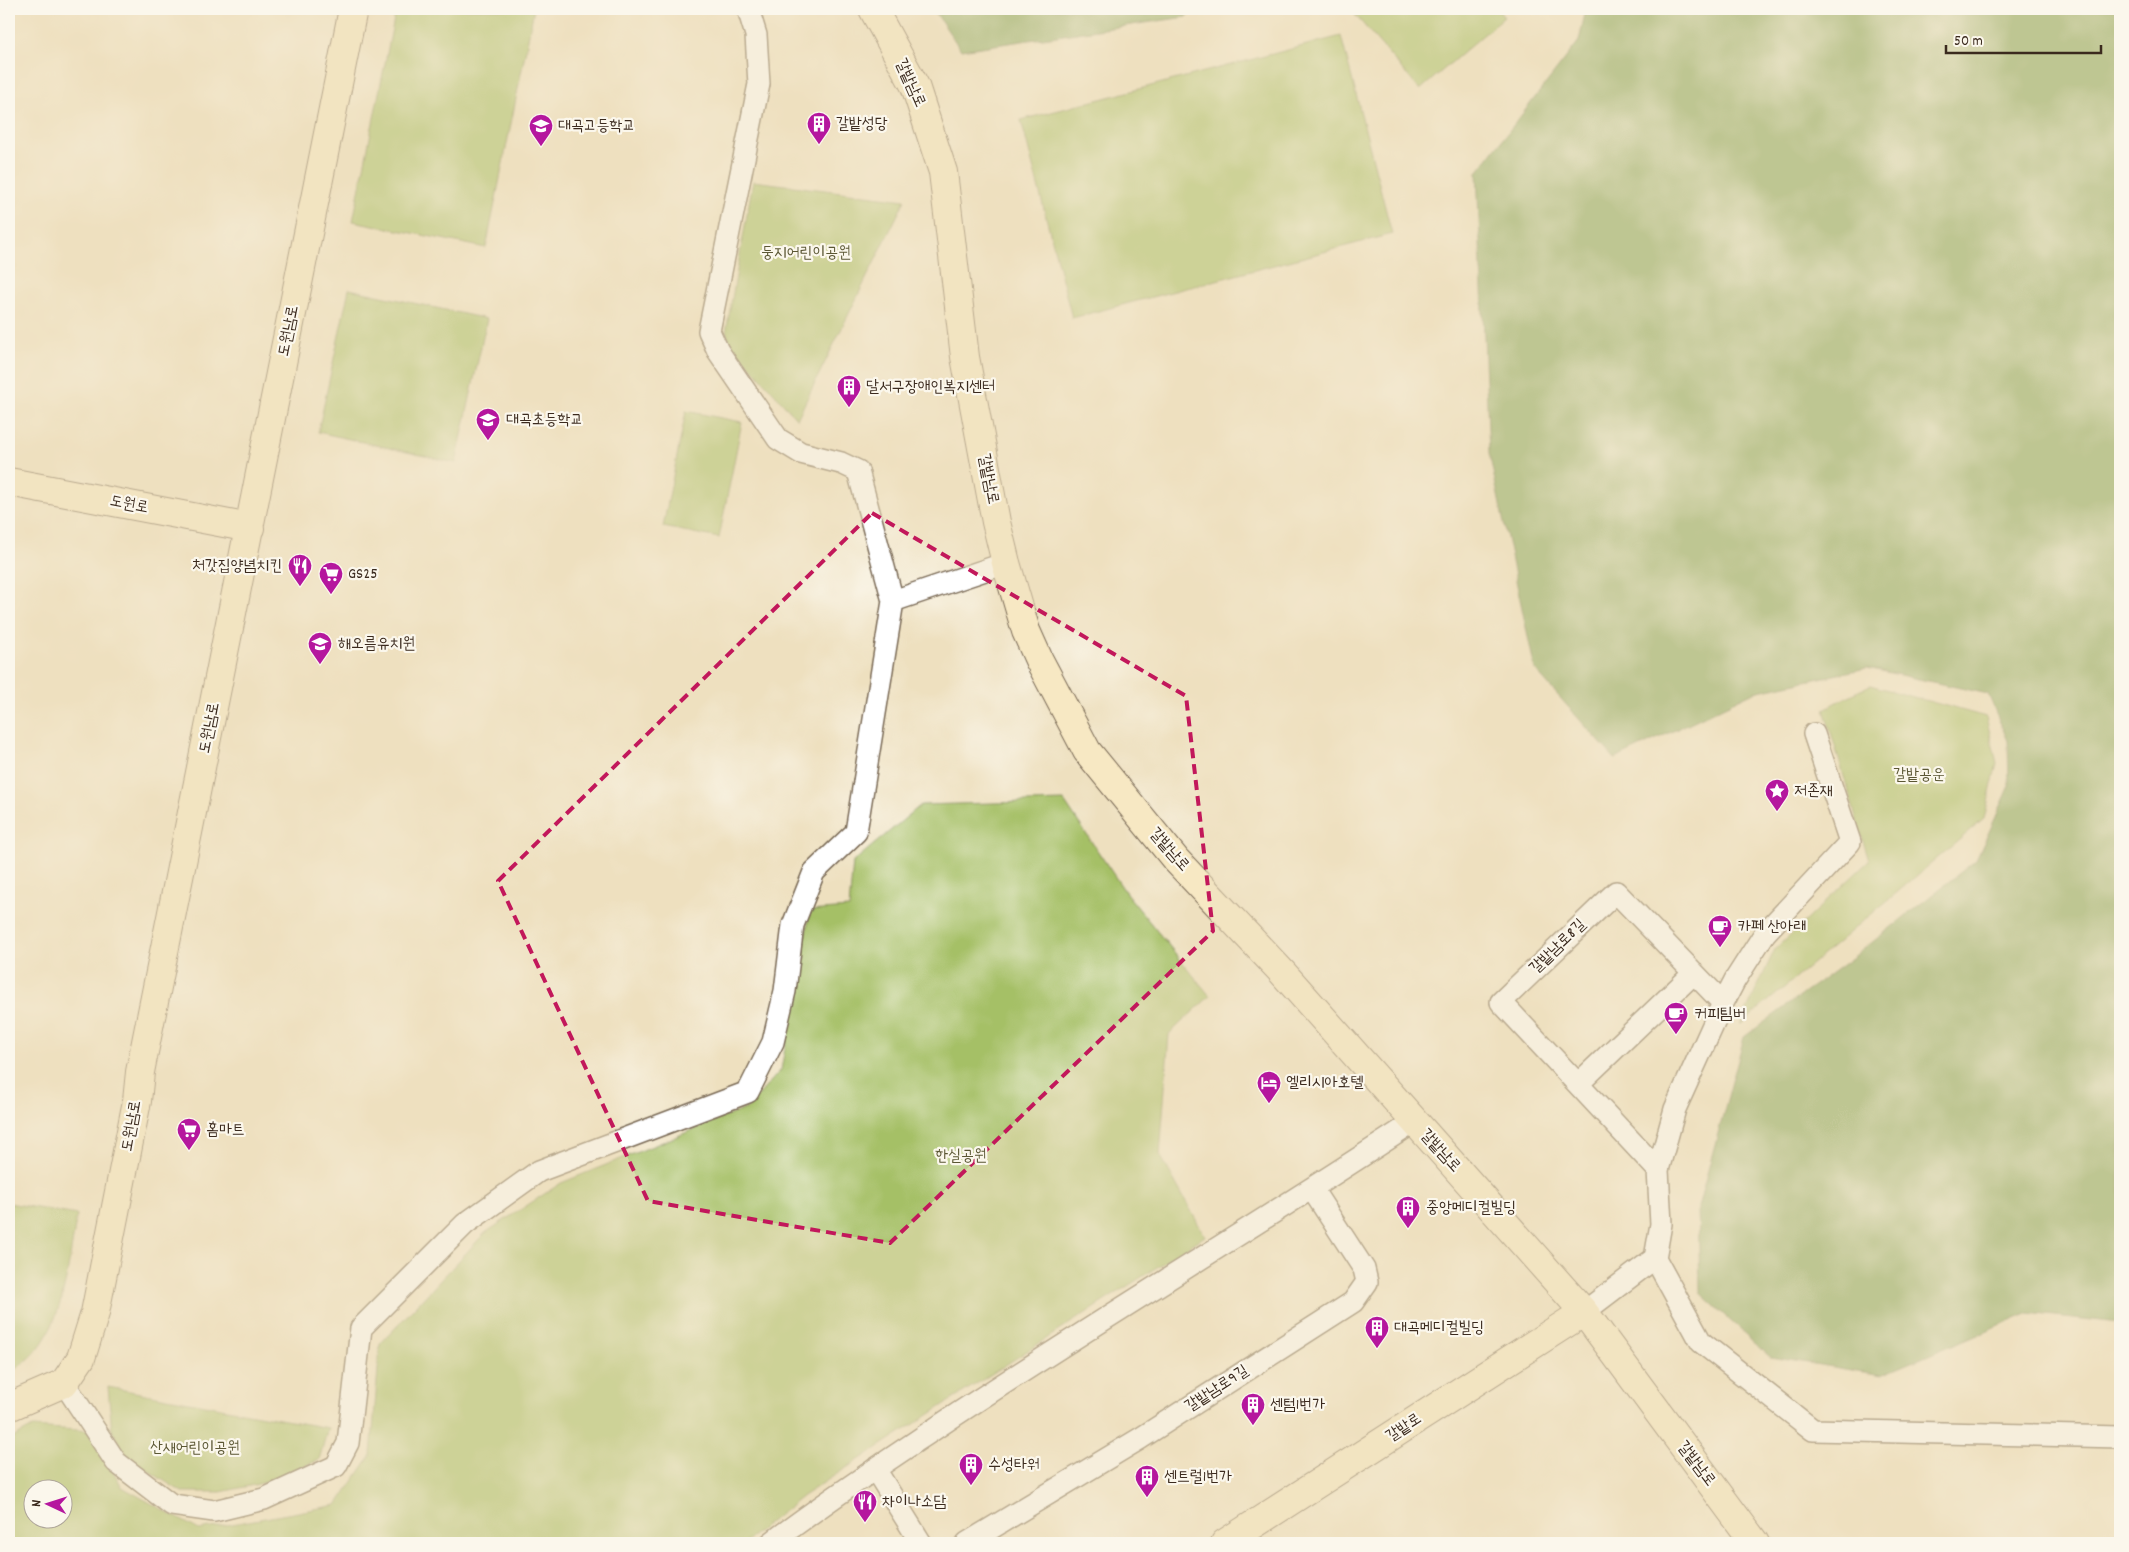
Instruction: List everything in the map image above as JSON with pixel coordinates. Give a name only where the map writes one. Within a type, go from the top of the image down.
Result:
[{"type":"main road","name":"도원남로","points":[[64,1383],[81,1358],[94,1313],[130,1138],[140,1072],[353,9]]},
{"type":"main road","name":"갈밭남로","points":[[872,9],[915,86],[943,172],[965,357],[996,522],[1006,563],[1026,631],[1039,660],[1087,751],[1176,860],[1282,972],[1584,1312],[1755,1543]]},
{"type":"main road","name":"도원로","points":[[9,482],[250,528]]},
{"type":"main road","name":"갈밭로","points":[[1225,1543],[1584,1312]]},
{"type":"main road","points":[[9,1407],[64,1383]]},
{"type":"street","points":[[64,1383],[116,1462],[172,1504],[214,1511],[264,1499],[336,1466],[348,1443],[361,1328],[465,1224],[540,1171],[748,1092],[773,1042],[785,991],[793,925],[814,872],[856,832],[893,600],[858,471],[841,463],[801,453],[778,439],[718,351],[709,331],[759,84],[756,35],[748,9]]},
{"type":"street","points":[[893,600],[1006,563]]},
{"type":"street","points":[[1814,734],[1850,842],[1765,933],[1735,980],[1723,1003],[1675,1109],[1658,1170],[1661,1224],[1655,1258],[1701,1342],[1814,1430],[2120,1437]]},
{"type":"street","name":"갈밭남로8길","points":[[1658,1170],[1501,1002],[1616,892],[1723,1003]]},
{"type":"street","points":[[1578,1084],[1694,973]]},
{"type":"street","points":[[771,1543],[874,1469],[1080,1333],[1312,1190],[1414,1122]]},
{"type":"street","name":"갈밭남로9길","points":[[967,1543],[1141,1438],[1353,1302],[1367,1282],[1364,1269],[1312,1190]]},
{"type":"street","points":[[1584,1312],[1655,1258]]},
{"type":"street","points":[[874,1469],[921,1543]]},
{"type":"highlighted area","points":[[872,513],[1186,696],[1213,931],[890,1243],[648,1201],[498,881]]},
{"type":"green space","points":[[396,9],[534,9],[486,248],[353,221]]},
{"type":"green space","points":[[933,9],[1193,9],[1186,17],[961,50]]},
{"type":"green space","points":[[1350,9],[1497,9],[1504,17],[1420,90]]},
{"type":"green space","points":[[1586,9],[2120,9],[2120,1323],[2027,1313],[1882,1375],[1770,1357],[1700,1293],[1698,1207],[1744,1037],[1856,955],[1976,860],[2009,788],[2008,741],[1988,694],[1867,668],[1754,692],[1615,759],[1535,670],[1489,453],[1477,172],[1579,41]]},
{"type":"green space","points":[[1341,36],[1392,234],[1072,318],[1021,120]]},
{"type":"green space","name":"둥지어린이공원","points":[[753,181],[905,200],[797,419],[730,343],[726,332]]},
{"type":"green space","points":[[349,289],[487,319],[456,463],[318,432]]},
{"type":"green space","points":[[686,411],[742,422],[719,538],[663,527]]},
{"type":"green space","name":"갈밭공운","points":[[1870,685],[1986,717],[1997,763],[1984,819],[1740,1025],[1775,949],[1869,861],[1824,709]]},
{"type":"green space","name":"한실공원","points":[[1064,801],[1126,893],[1210,996],[1169,1034],[1160,1155],[1205,1236],[803,1496],[744,1543],[9,1543],[9,1440],[33,1427],[91,1431],[122,1487],[199,1530],[337,1505],[371,1455],[380,1344],[485,1233],[561,1183],[747,1108],[781,1070],[810,911],[849,908],[853,862],[921,805]]},
{"type":"green space","points":[[9,1203],[77,1215],[66,1281],[52,1325],[41,1344],[27,1360],[9,1372]]},
{"type":"green space","name":"산새어린이공원","points":[[108,1387],[328,1428],[319,1460],[268,1482],[221,1492],[182,1492],[128,1458],[112,1431]]},
{"type":"place","name":"갈밭성당","points":[[819,145]]},
{"type":"place","name":"대곡고등학교","points":[[541,147]]},
{"type":"place","name":"달서구장애인복지센터","points":[[849,408]]},
{"type":"place","name":"대곡초등학교","points":[[488,441]]},
{"type":"place","name":"처갓집양념치킨","points":[[300,587]]},
{"type":"place","name":"GS25","points":[[331,595]]},
{"type":"place","name":"해오름유치원","points":[[320,665]]},
{"type":"place","name":"저존재","points":[[1777,812]]},
{"type":"place","name":"카페 산아래","points":[[1720,948]]},
{"type":"place","name":"커피팀버","points":[[1676,1035]]},
{"type":"place","name":"엘리시아호텔","points":[[1269,1104]]},
{"type":"place","name":"홈마트","points":[[189,1151]]},
{"type":"place","name":"중앙메디컬빌딩","points":[[1408,1229]]},
{"type":"place","name":"대곡메디컬빌딩","points":[[1377,1349]]},
{"type":"place","name":"센텀1번가","points":[[1253,1426]]},
{"type":"place","name":"수성타워","points":[[971,1486]]},
{"type":"place","name":"센트럴1번가","points":[[1147,1498]]},
{"type":"place","name":"차이나소담","points":[[865,1523]]}]
